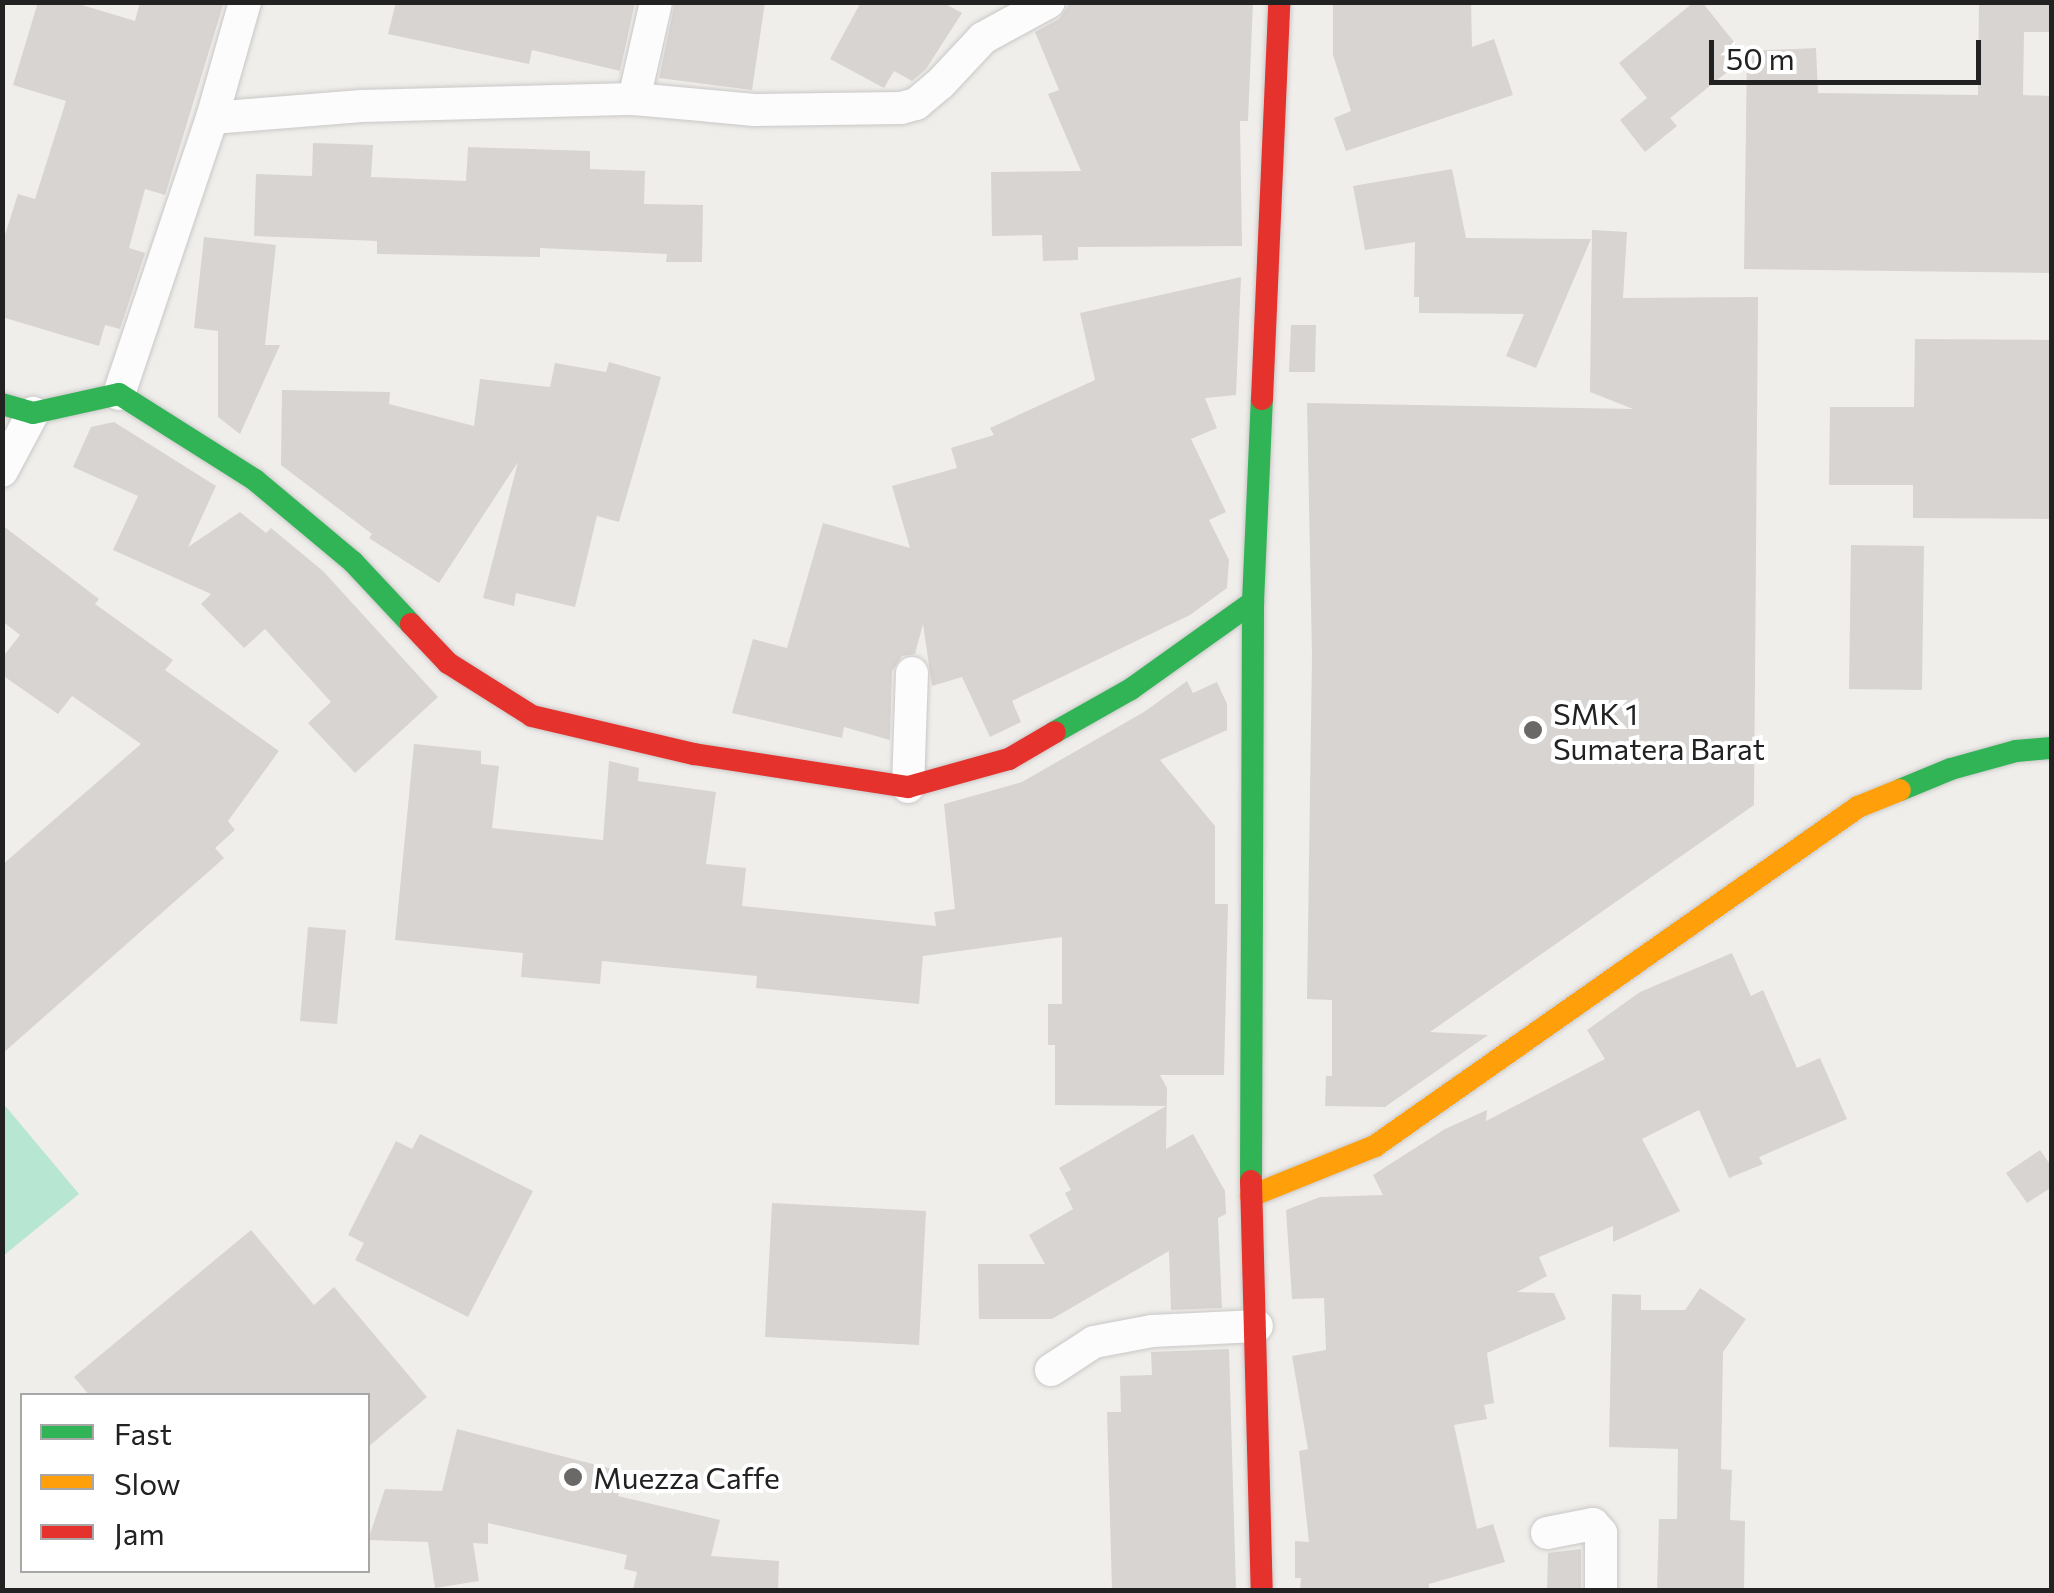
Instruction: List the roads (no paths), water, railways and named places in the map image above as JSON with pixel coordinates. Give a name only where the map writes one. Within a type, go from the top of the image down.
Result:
[{"type":"street","points":[[120,394],[212,118],[245,2]]},
{"type":"street","points":[[634,98],[656,2]]},
{"type":"street","points":[[212,118],[362,106],[634,98],[755,110],[901,108],[916,104],[940,84],[982,38],[1048,2]]},
{"type":"street","points":[[1262,1590],[1252,1196],[1253,602],[1279,2]]},
{"type":"street","points":[[2,471],[18,408],[120,394],[256,480],[352,562],[448,663],[532,716],[694,754],[908,786],[1009,759],[1131,689],[1253,602]]},
{"type":"street","points":[[908,786],[912,673]]},
{"type":"street","points":[[1252,1196],[1374,1146],[1858,807],[1951,769],[2016,751],[2052,748]]},
{"type":"street","points":[[1051,1370],[1094,1342],[1152,1331],[1257,1326]]},
{"type":"street","points":[[1547,1533],[1593,1524],[1601,1533],[1600,1590]]},
{"type":"place","name":"SMK 1 Sumatera Barat","points":[[1533,730]]},
{"type":"place","name":"Muezza Caffe","points":[[573,1477]]}]
